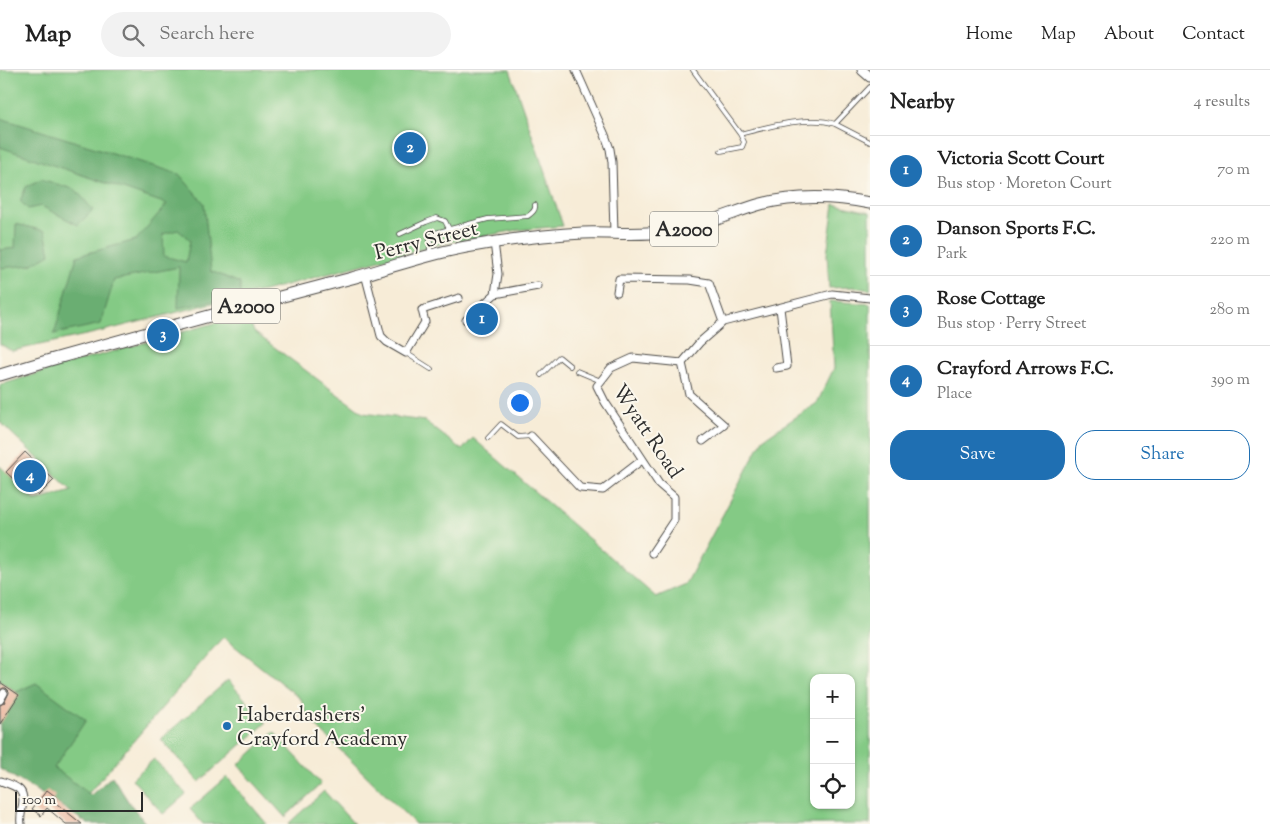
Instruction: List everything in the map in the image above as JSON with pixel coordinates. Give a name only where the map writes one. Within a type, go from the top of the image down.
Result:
[{"type":"main road","name":"Perry Street","points":[[0,375],[464,247],[556,235],[584,233],[646,234],[690,228],[746,209],[786,199],[823,197],[870,203]]},
{"type":"street","points":[[576,70],[610,149],[614,233]]},
{"type":"street","points":[[862,70],[870,77]]},
{"type":"street","points":[[494,242],[498,274],[495,294]]},
{"type":"street","points":[[365,274],[381,336],[387,342],[406,353],[425,322],[422,310],[458,298]]},
{"type":"street","points":[[617,292],[619,279],[690,280],[709,283],[723,322]]},
{"type":"street","points":[[466,320],[495,294],[538,286]]},
{"type":"street","points":[[703,441],[724,425],[689,394],[682,363],[700,342],[723,322],[832,294],[870,298]]},
{"type":"street","points":[[776,368],[787,366],[780,308]]},
{"type":"street","name":"Wyatt Road","points":[[652,553],[674,520],[674,497],[659,484],[642,460],[597,386],[612,368],[633,358],[682,363]]},
{"type":"street","points":[[531,436],[580,488],[603,490],[642,460]]},
{"type":"street","points":[[1,781],[20,790],[24,798],[21,824]]},
{"type":"lane","points":[[693,70],[744,142],[742,147],[721,151]]},
{"type":"lane","points":[[836,124],[870,87]]},
{"type":"lane","points":[[740,134],[791,122],[827,121],[870,142]]},
{"type":"lane","points":[[431,255],[430,238],[435,233],[488,219],[528,216],[533,213],[535,205]]},
{"type":"lane","points":[[400,234],[437,218],[445,221],[449,230]]},
{"type":"lane","points":[[406,353],[431,369]]},
{"type":"lane","points":[[541,374],[558,356],[570,366]]},
{"type":"lane","points":[[577,371],[601,382]]},
{"type":"lane","points":[[488,438],[501,424],[518,437],[531,436]]},
{"type":"green space","points":[[0,70],[510,70],[563,226],[518,230],[440,244],[264,291],[95,333],[12,351],[0,344]]},
{"type":"green space","points":[[0,118],[179,174],[204,203],[211,271],[240,283],[240,296],[178,308],[179,267],[114,280],[101,324],[54,334],[77,256],[136,240],[167,204],[0,147]],"holes":[[[178,230],[190,240],[186,262],[164,256],[163,234]]]},
{"type":"green space","points":[[41,179],[76,190],[93,210],[78,225],[41,206],[28,209],[20,201],[26,187]]},
{"type":"green space","points":[[834,204],[870,212],[870,290],[854,287],[829,288],[827,254]]},
{"type":"green space","points":[[16,224],[45,231],[50,254],[31,265],[0,268],[0,250],[15,248]]},
{"type":"green space","points":[[830,301],[870,304],[870,824],[415,824],[308,718],[301,699],[223,637],[75,809],[34,777],[64,723],[0,681],[0,466],[36,501],[72,491],[0,422],[0,385],[247,314],[254,332],[363,413],[425,421],[462,450],[473,438],[656,597],[686,584],[763,439],[817,403],[834,368]]},
{"type":"green space","points":[[228,680],[266,723],[199,782],[161,739]]},
{"type":"green space","points":[[36,683],[86,720],[54,768],[91,795],[112,776],[146,824],[88,824],[0,769],[0,714],[12,694]]},
{"type":"green space","points":[[274,732],[321,784],[285,817],[238,765]]},
{"type":"green space","points":[[154,759],[186,794],[163,814],[132,779]]},
{"type":"green space","points":[[227,777],[267,824],[203,824],[190,809]]},
{"type":"green space","points":[[324,791],[354,824],[288,824]]},
{"type":"building","points":[[25,452],[54,480],[38,496],[33,490],[29,494],[6,472]]},
{"type":"building","points":[[0,682],[19,695],[0,724],[0,705],[4,703],[9,691],[6,688],[0,690]]},
{"type":"building","points":[[47,790],[55,796],[52,800],[82,824],[66,824],[47,808],[41,816],[32,809]]},
{"type":"place","name":"Danson Sports F.C.","points":[[410,148]]},
{"type":"place","name":"Victoria Scott Court","points":[[482,319]]},
{"type":"place","name":"Rose Cottage","points":[[163,335]]},
{"type":"place","name":"Crayford Arrows F.C.","points":[[30,476]]},
{"type":"place","name":"Haberdashers' Crayford Academy","points":[[227,726]]}]
